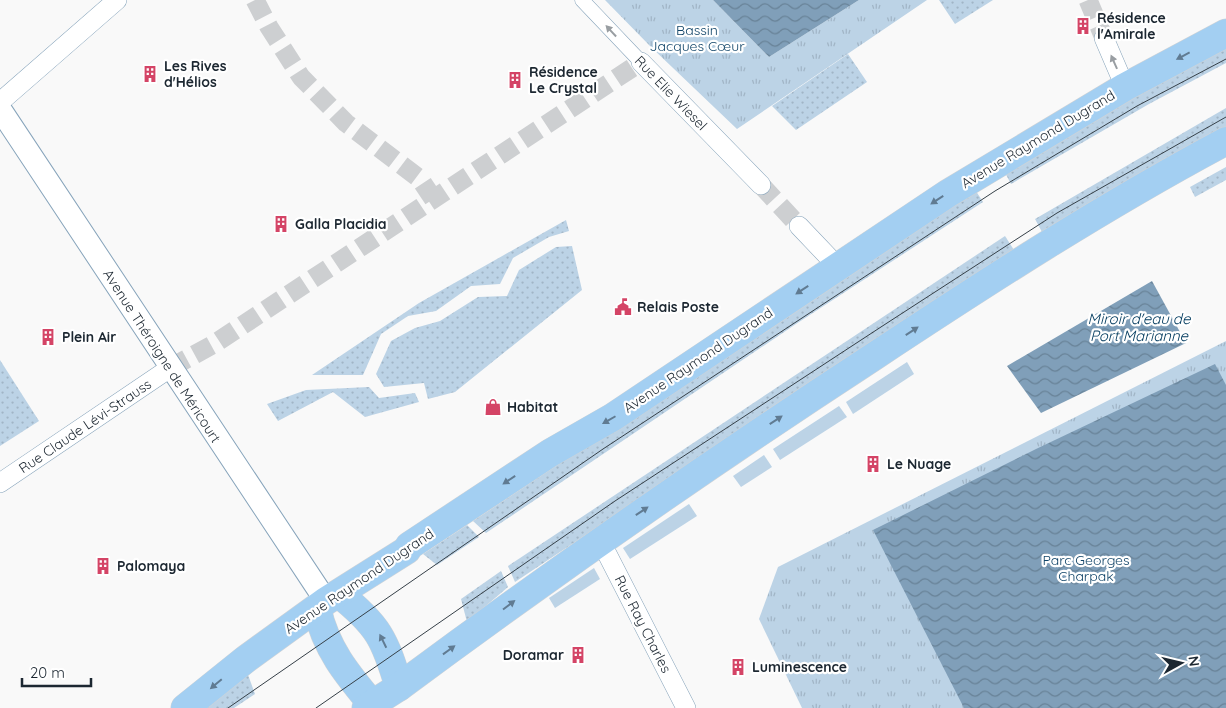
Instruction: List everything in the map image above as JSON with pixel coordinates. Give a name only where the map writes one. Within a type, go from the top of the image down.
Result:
[{"type":"main road","name":"Avenue Raymond Dugrand","points":[[185,708],[246,659],[327,601],[550,453],[614,417],[947,194],[1125,87],[1226,33]]},
{"type":"main road","points":[[382,701],[600,540],[767,426],[1000,273],[1226,141]]},
{"type":"main road","points":[[327,601],[371,622],[379,633],[393,665],[382,701],[338,663],[320,624],[327,601]]},
{"type":"street","points":[[0,102],[117,0]]},
{"type":"street","name":"Rue Elie Wiesel","points":[[582,0],[761,185]]},
{"type":"street","points":[[1104,38],[1125,87]]},
{"type":"street","name":"Avenue Théroigne de Méricourt","points":[[0,109],[170,368],[327,601]]},
{"type":"street","points":[[799,226],[838,267]]},
{"type":"street","name":"Rue Claude Lévi-Strauss","points":[[0,483],[170,368]]},
{"type":"street","name":"Rue Ray Charles","points":[[600,540],[686,708]]},
{"type":"green space","name":"Bassin Jacques Cœur","points":[[605,0],[713,0],[769,57],[859,0],[927,0],[737,129]]},
{"type":"green space","points":[[939,0],[993,0],[955,24]]},
{"type":"green space","points":[[1226,43],[1226,63],[1149,104],[1011,184],[1003,169]]},
{"type":"green space","points":[[848,54],[867,82],[796,130],[772,106]]},
{"type":"green space","points":[[1226,108],[1226,127],[1118,186],[1042,232],[1035,219]]},
{"type":"green space","points":[[1226,167],[1226,180],[1195,197],[1190,187]]},
{"type":"green space","points":[[974,188],[983,202],[796,324],[486,533],[473,521]]},
{"type":"green space","points":[[566,220],[569,231],[549,237],[513,258],[500,284],[471,286],[436,311],[408,316],[381,334],[363,375],[312,375],[419,303]]},
{"type":"green space","points":[[1005,236],[1014,250],[515,582],[508,566]]},
{"type":"green space","points":[[572,246],[582,290],[455,392],[428,399],[424,383],[384,387],[376,374],[391,341],[415,328],[440,321],[478,297],[507,296],[519,270],[556,247]]},
{"type":"green space","name":"Parc Georges Charpak","points":[[1226,341],[1226,708],[802,708],[759,619],[778,567]]},
{"type":"green space","points":[[0,360],[39,421],[0,446]]},
{"type":"green space","points":[[907,362],[914,374],[853,414],[846,402]]},
{"type":"green space","points":[[369,387],[379,398],[415,393],[419,402],[365,417],[333,392],[278,421],[267,404],[306,390]]},
{"type":"green space","points":[[839,406],[847,417],[780,460],[773,449]]},
{"type":"green space","points":[[764,455],[772,467],[741,487],[733,476]]},
{"type":"green space","points":[[689,504],[697,516],[630,559],[623,548]]},
{"type":"green space","points":[[467,525],[479,537],[437,565],[423,554]]},
{"type":"green space","points":[[594,568],[600,579],[555,608],[549,598]]},
{"type":"green space","points":[[501,571],[508,587],[467,622],[461,599]]},
{"type":"green space","points":[[247,672],[255,694],[234,708],[205,708]]},
{"type":"water","name":"Bassin Jacques Cœur","points":[[713,0],[859,0],[769,57]]},
{"type":"water","name":"Miroir d'eau de Port Marianne","points":[[1152,281],[1186,343],[1041,413],[1007,366]]},
{"type":"water","name":"Parc Georges Charpak","points":[[1215,364],[1226,385],[1226,708],[964,708],[873,530],[1036,449]]},
{"type":"tunnel","points":[[255,0],[269,27],[301,77],[346,123],[420,179],[434,200]]},
{"type":"tunnel","points":[[1088,0],[1104,38]]},
{"type":"tunnel","points":[[170,368],[214,344],[641,62]]},
{"type":"tunnel","points":[[761,185],[799,226]]},
{"type":"tram line","points":[[228,708],[603,449],[995,191],[1137,106],[1226,59]]},
{"type":"tram line","points":[[316,708],[615,501],[884,325],[1057,213],[1226,117]]},
{"type":"place","name":"Résidence l'Amirale","points":[[1083,26]]},
{"type":"place","name":"Les Rives d'Hélios","points":[[150,74]]},
{"type":"place","name":"Résidence Le Crystal","points":[[515,80]]},
{"type":"place","name":"Galla Placidia","points":[[281,224]]},
{"type":"place","name":"Relais Poste","points":[[623,307]]},
{"type":"place","name":"Plein Air","points":[[48,337]]},
{"type":"place","name":"Habitat","points":[[493,407]]},
{"type":"place","name":"Le Nuage","points":[[873,464]]},
{"type":"place","name":"Palomaya","points":[[103,566]]},
{"type":"place","name":"Doramar","points":[[578,655]]},
{"type":"place","name":"Luminescence","points":[[738,667]]}]
